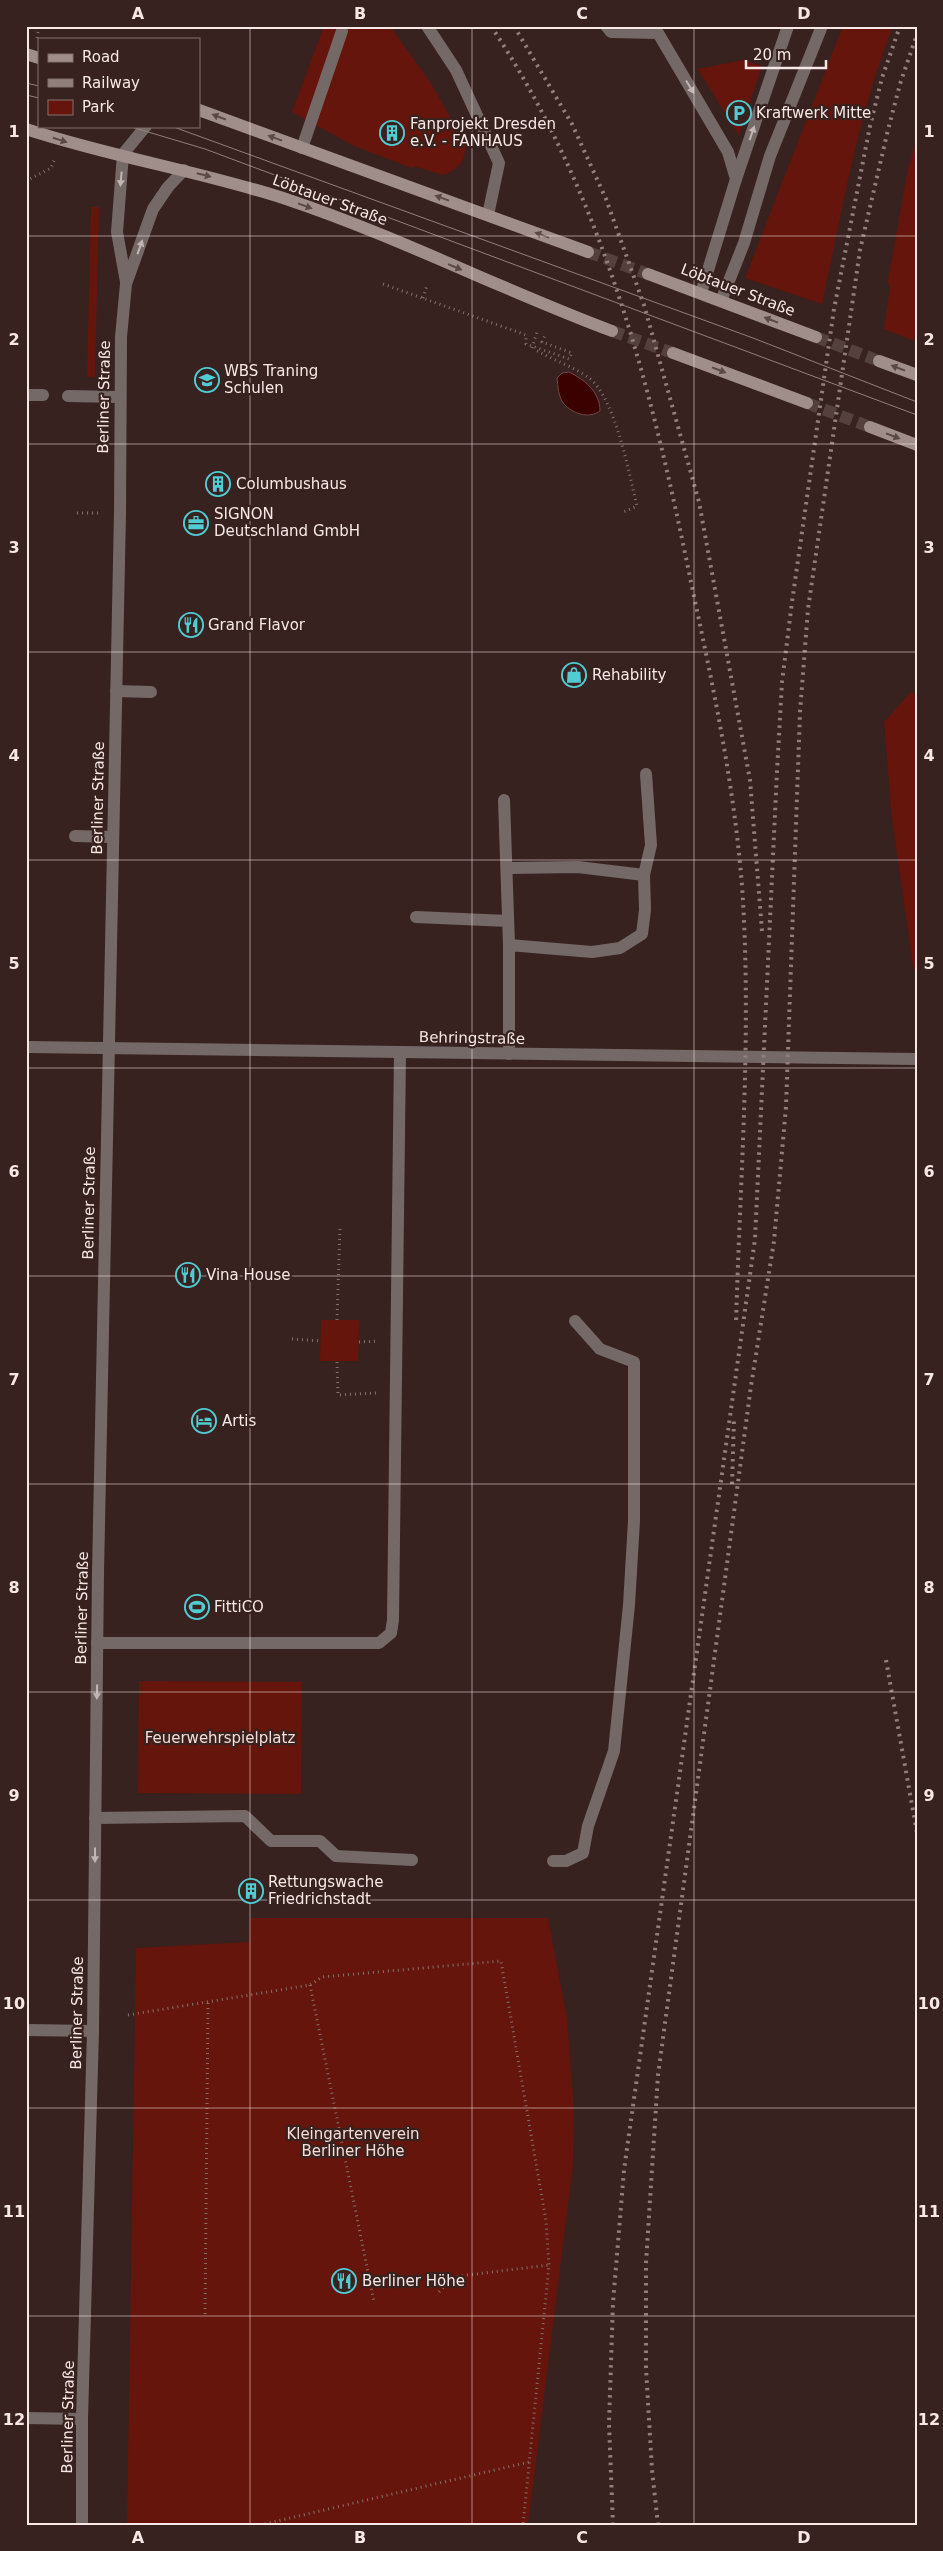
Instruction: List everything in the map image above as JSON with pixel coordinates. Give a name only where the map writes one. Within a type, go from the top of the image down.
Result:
[{"type":"main road","points":[[26,54],[38,58]]},
{"type":"main road","points":[[200,110],[588,252]]},
{"type":"main road","name":"Löbtauer Straße","points":[[26,129],[60,140],[123,154],[277,196],[612,330]]},
{"type":"main road","name":"Löbtauer Straße","points":[[648,274],[816,337]]},
{"type":"main road","points":[[673,353],[807,404]]},
{"type":"main road","points":[[880,361],[917,375]]},
{"type":"main road","points":[[870,427],[917,445]]},
{"type":"street","points":[[427,26],[456,70],[500,163],[488,215]]},
{"type":"street","points":[[606,26],[611,32],[658,33],[728,152],[736,179]]},
{"type":"street","points":[[701,293],[736,179],[788,26]]},
{"type":"street","points":[[721,301],[744,243],[770,156],[822,26]]},
{"type":"street","points":[[302,148],[342,31]]},
{"type":"street","points":[[123,154],[144,128]]},
{"type":"street","name":"Berliner Straße","points":[[123,154],[117,232],[126,284]]},
{"type":"street","name":"Berliner Straße","points":[[82,2525],[82,2419],[93,2031],[97,1643],[116,691],[121,337],[126,284],[153,210],[168,187],[184,170]]},
{"type":"street","points":[[26,395],[43,395]]},
{"type":"street","points":[[68,396],[119,397]]},
{"type":"street","points":[[116,691],[151,692]]},
{"type":"street","points":[[509,945],[592,952],[620,948],[642,934],[645,910],[644,875],[650,845],[646,774]]},
{"type":"street","points":[[504,800],[509,945],[509,1054]]},
{"type":"street","points":[[75,836],[113,837]]},
{"type":"street","points":[[507,868],[578,867],[644,875]]},
{"type":"street","points":[[416,917],[508,921]]},
{"type":"street","name":"Behringstraße","points":[[26,1047],[917,1059]]},
{"type":"street","points":[[97,1643],[379,1643],[390,1633],[393,1620],[400,1053]]},
{"type":"street","points":[[553,1861],[566,1860],[583,1853],[588,1826],[614,1751],[629,1605],[634,1521],[634,1362],[600,1349],[575,1321]]},
{"type":"street","points":[[95,1818],[244,1816],[271,1841],[320,1841],[336,1856],[412,1860]]},
{"type":"street","points":[[26,2030],[93,2031]]},
{"type":"street","points":[[26,2418],[82,2419]]},
{"type":"path","points":[[26,181],[51,168],[60,140]]},
{"type":"path","points":[[382,284],[526,335],[526,344],[589,378],[602,392],[616,428],[637,506],[621,513]]},
{"type":"path","points":[[423,298],[427,285]]},
{"type":"path","points":[[531,347],[538,329]]},
{"type":"path","points":[[531,347],[569,359],[572,353],[542,342],[546,332]]},
{"type":"path","points":[[337,1320],[340,1227]]},
{"type":"path","points":[[292,1339],[321,1341]]},
{"type":"path","points":[[337,1362],[338,1395],[396,1393]]},
{"type":"path","points":[[128,2015],[310,1985],[322,1977],[501,1961],[546,2221],[550,2265],[523,2525]]},
{"type":"path","points":[[310,1985],[374,2302]]},
{"type":"path","points":[[205,2314],[208,2002]]},
{"type":"path","points":[[439,2292],[452,2277],[550,2265]]},
{"type":"path","points":[[260,2525],[530,2462]]},
{"type":"green space","points":[[324,26],[390,26],[432,85],[466,146],[464,157],[457,168],[443,175],[414,166],[412,168],[354,146],[292,112]]},
{"type":"green space","points":[[843,26],[893,26],[860,129],[822,304],[745,278]]},
{"type":"green space","points":[[743,60],[762,66],[739,136],[698,69]]},
{"type":"green space","points":[[917,139],[917,342],[884,329],[890,288],[888,281],[908,168]]},
{"type":"green space","points":[[91,207],[99,207],[95,377],[87,377]]},
{"type":"green space","points":[[911,692],[917,694],[917,978],[913,966],[892,819],[884,722]]},
{"type":"green space","points":[[321,1320],[359,1320],[358,1361],[320,1361]]},
{"type":"green space","name":"Feuerwehrspielplatz","points":[[139,1681],[302,1682],[301,1794],[138,1793]]},
{"type":"green space","name":"Kleingartenverein Berliner Höhe","points":[[250,1918],[548,1918],[567,2019],[574,2109],[573,2164],[528,2525],[127,2525],[136,1948],[249,1942]]},
{"type":"shaded area","points":[[569,372],[581,379],[594,392],[600,411],[586,415],[576,413],[564,404],[559,395],[557,378],[562,373]]},
{"type":"tunnel","points":[[588,252],[648,274]]},
{"type":"tunnel","points":[[612,331],[673,353]]},
{"type":"tunnel","points":[[816,337],[879,361]]},
{"type":"tunnel","points":[[807,403],[870,427]]},
{"type":"tram line","points":[[26,83],[38,86]]},
{"type":"tram line","points":[[26,95],[38,98]]},
{"type":"tram line","points":[[135,128],[205,149],[917,415]]},
{"type":"tram line","points":[[176,128],[753,338],[917,402]]},
{"type":"railway","points":[[491,26],[530,91],[564,158],[594,226],[619,296],[660,440],[715,698],[734,810],[742,886],[745,940],[746,1050],[736,1324]]},
{"type":"railway","points":[[514,26],[572,124],[606,199],[644,305],[699,502],[750,780],[762,931]]},
{"type":"railway","points":[[613,2525],[609,2424],[613,2303],[624,2170],[755,1239],[782,682],[834,309],[870,126],[882,78],[900,26]]},
{"type":"railway","points":[[658,2525],[652,2470],[646,2368],[646,2263],[658,2075],[751,1386],[774,1241],[786,1107],[800,712],[808,609],[860,250],[900,84],[917,34]]},
{"type":"railway","points":[[732,1484],[734,1419]]},
{"type":"railway","points":[[886,1660],[917,1833]]},
{"type":"place","name":"Kraftwerk Mitte","points":[[739,113]]},
{"type":"place","name":"Fanprojekt Dresden e.V. - FANHAUS","points":[[392,133]]},
{"type":"place","name":"WBS Traning Schulen","points":[[207,380]]},
{"type":"place","name":"Columbushaus","points":[[218,484]]},
{"type":"place","name":"SIGNON Deutschland GmbH","points":[[196,523]]},
{"type":"place","name":"Grand Flavor","points":[[191,625]]},
{"type":"place","name":"Rehability","points":[[574,675]]},
{"type":"place","name":"Vina House","points":[[188,1275]]},
{"type":"place","name":"Artis","points":[[204,1421]]},
{"type":"place","name":"FittiCO","points":[[197,1607]]},
{"type":"place","name":"Rettungswache Friedrichstadt","points":[[251,1891]]},
{"type":"place","name":"Berliner Höhe","points":[[344,2281]]}]
